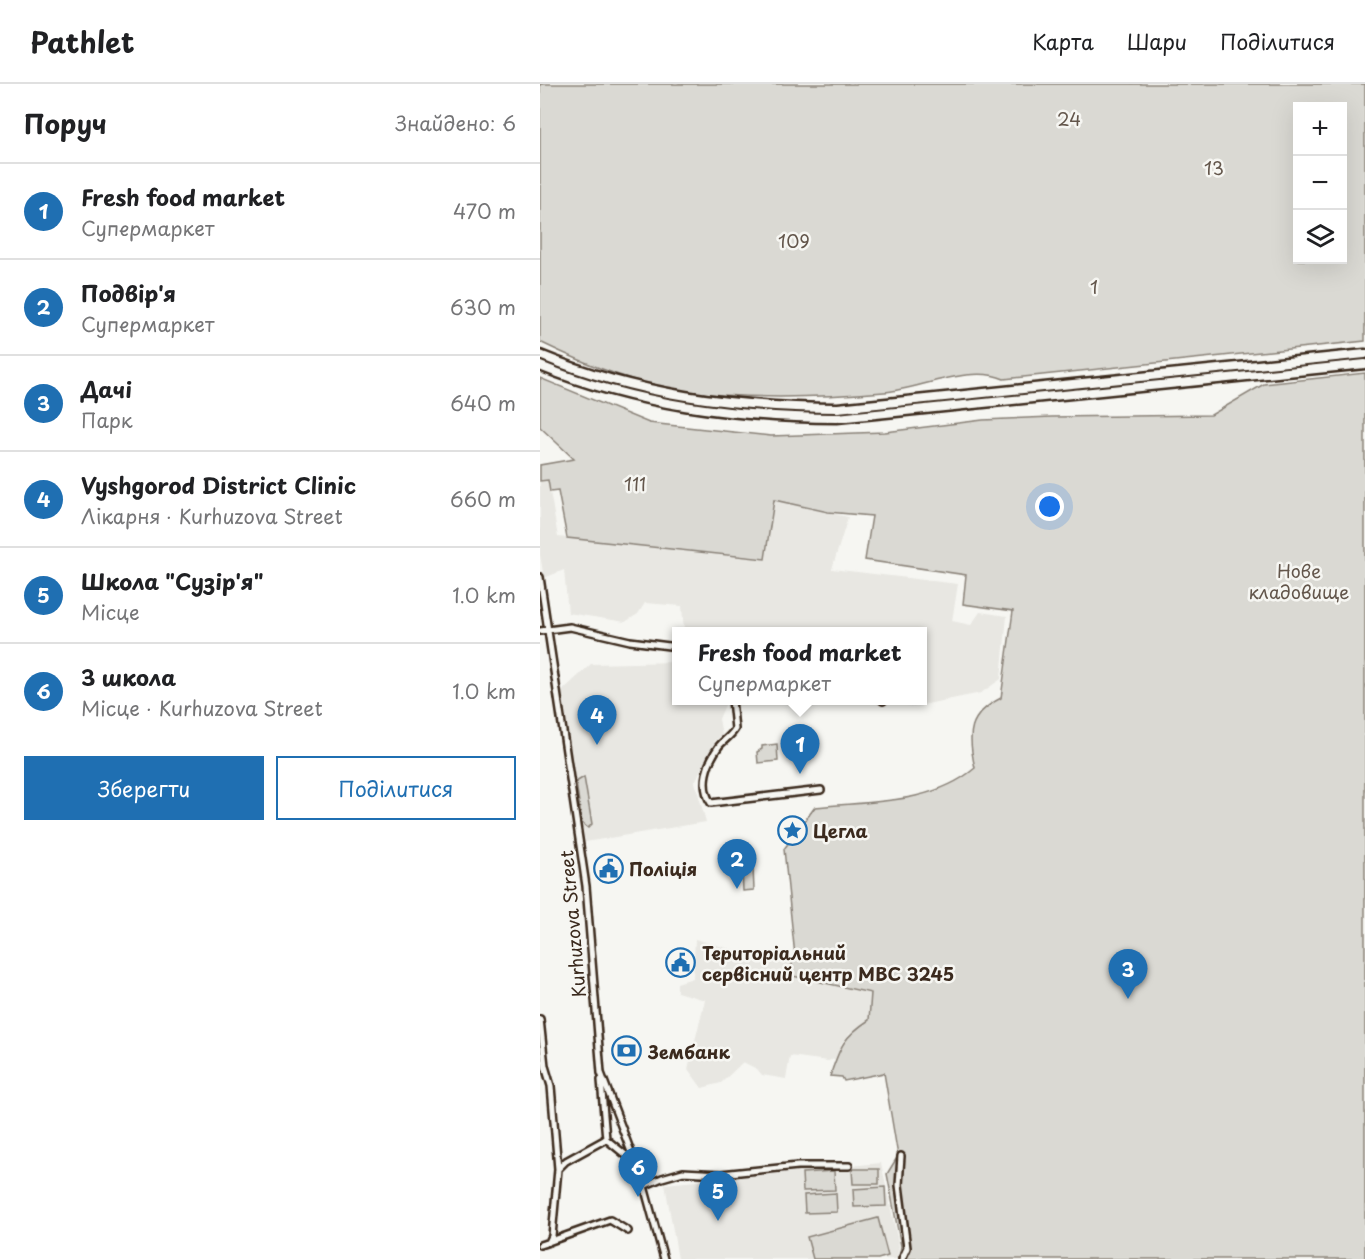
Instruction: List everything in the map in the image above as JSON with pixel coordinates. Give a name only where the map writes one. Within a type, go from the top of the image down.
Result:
[{"type":"main road","points":[[540,355],[619,383],[675,395],[766,407],[838,408],[1365,354]]},
{"type":"main road","points":[[540,366],[616,393],[664,403],[767,417],[837,418],[1365,364]]},
{"type":"street","name":"Kurhuzova Street","points":[[540,577],[543,631],[566,741],[589,909],[601,1072],[644,1186],[664,1259]]},
{"type":"street","points":[[543,631],[570,627],[630,641],[672,646]]},
{"type":"street","points":[[733,705],[735,729],[719,746],[704,776],[706,796],[711,803],[821,790]]},
{"type":"street","points":[[540,1019],[541,1048],[551,1086],[558,1169],[552,1236],[549,1242]]},
{"type":"street","points":[[601,1072],[606,1139],[635,1163]]},
{"type":"street","points":[[558,1169],[566,1161],[606,1139]]},
{"type":"street","points":[[901,1156],[899,1185],[906,1248],[902,1259]]},
{"type":"street","points":[[644,1186],[683,1172],[721,1174],[798,1166],[849,1166]]},
{"type":"street","points":[[540,1245],[610,1220],[628,1230]]},
{"type":"shaded area","points":[[548,480],[558,537],[765,559],[773,500],[848,517],[832,569],[958,584],[952,621],[971,625],[980,612],[1007,616],[1001,679],[981,693],[927,704],[927,627],[684,627],[682,606],[645,603],[638,614],[625,622],[568,613],[564,570],[544,578],[540,555],[540,481]]},
{"type":"shaded area","points":[[672,662],[672,705],[725,705],[719,719],[722,735],[715,741],[695,782],[706,822],[585,842],[561,692],[591,664]]},
{"type":"shaded area","points":[[695,939],[769,960],[795,956],[871,993],[869,1020],[850,1033],[841,1044],[837,1058],[828,1061],[790,1056],[786,1079],[762,1075],[757,1069],[743,1062],[721,1083],[702,1088],[688,1069],[705,1000],[677,992],[677,983],[693,978]]},
{"type":"shaded area","points":[[881,1163],[899,1246],[897,1259],[678,1259],[665,1184]]},
{"type":"green space","points":[[540,84],[1365,84],[1365,341],[1004,379],[976,374],[898,390],[833,396],[733,396],[683,391],[609,372],[540,342]]},
{"type":"green space","points":[[1365,373],[1365,1259],[899,1259],[901,1246],[887,1174],[898,1156],[884,1073],[844,1081],[842,1077],[830,1076],[837,1057],[848,1038],[869,1020],[871,993],[788,975],[795,956],[784,849],[815,807],[878,802],[919,795],[958,780],[975,768],[971,745],[973,726],[982,711],[1001,698],[1013,611],[963,604],[966,575],[865,560],[872,516],[828,512],[774,500],[765,559],[567,538],[558,491],[550,492],[548,480],[540,481],[540,465],[574,459],[540,427],[540,378],[649,423],[771,436],[885,432],[983,420],[1211,415],[1264,384]]},
{"type":"green space","points":[[777,744],[778,761],[758,763],[757,752],[762,749],[762,746]]},
{"type":"green space","points":[[584,777],[592,824],[588,828],[582,823],[576,782]]},
{"type":"green space","points":[[753,868],[754,890],[743,891],[742,869]]},
{"type":"green space","points":[[852,1169],[879,1169],[879,1184],[853,1184]]},
{"type":"green space","points":[[834,1171],[835,1190],[803,1191],[802,1173]]},
{"type":"green space","points":[[885,1187],[886,1206],[854,1207],[853,1189]]},
{"type":"green space","points":[[836,1193],[837,1212],[805,1213],[804,1195]]},
{"type":"green space","points":[[878,1218],[888,1256],[878,1259],[813,1259],[807,1237]]},
{"type":"place","name":"Vyshgorod District Clinic","points":[[597,745]]},
{"type":"place","name":"Fresh food market","points":[[800,774]]},
{"type":"place","name":"Цегла","points":[[792,830]]},
{"type":"place","name":"Поліція","points":[[608,868]]},
{"type":"place","name":"Подвір'я","points":[[737,889]]},
{"type":"place","name":"Територіальний сервісний центр МВС 3245","points":[[681,962]]},
{"type":"place","name":"Дачі","points":[[1128,999]]},
{"type":"place","name":"Зембанк","points":[[627,1051]]},
{"type":"place","name":"3 школа","points":[[638,1197]]},
{"type":"place","name":"Школа \"Сузір'я\"","points":[[718,1221]]},
{"type":"park label","name":"24","points":[[1069,118]]},
{"type":"park label","name":"13","points":[[1214,167]]},
{"type":"park label","name":"109","points":[[794,240]]},
{"type":"park label","name":"1","points":[[1094,286]]},
{"type":"park label","name":"111","points":[[635,483]]},
{"type":"park label","name":"Нове кладовище","points":[[1299,580]]}]
